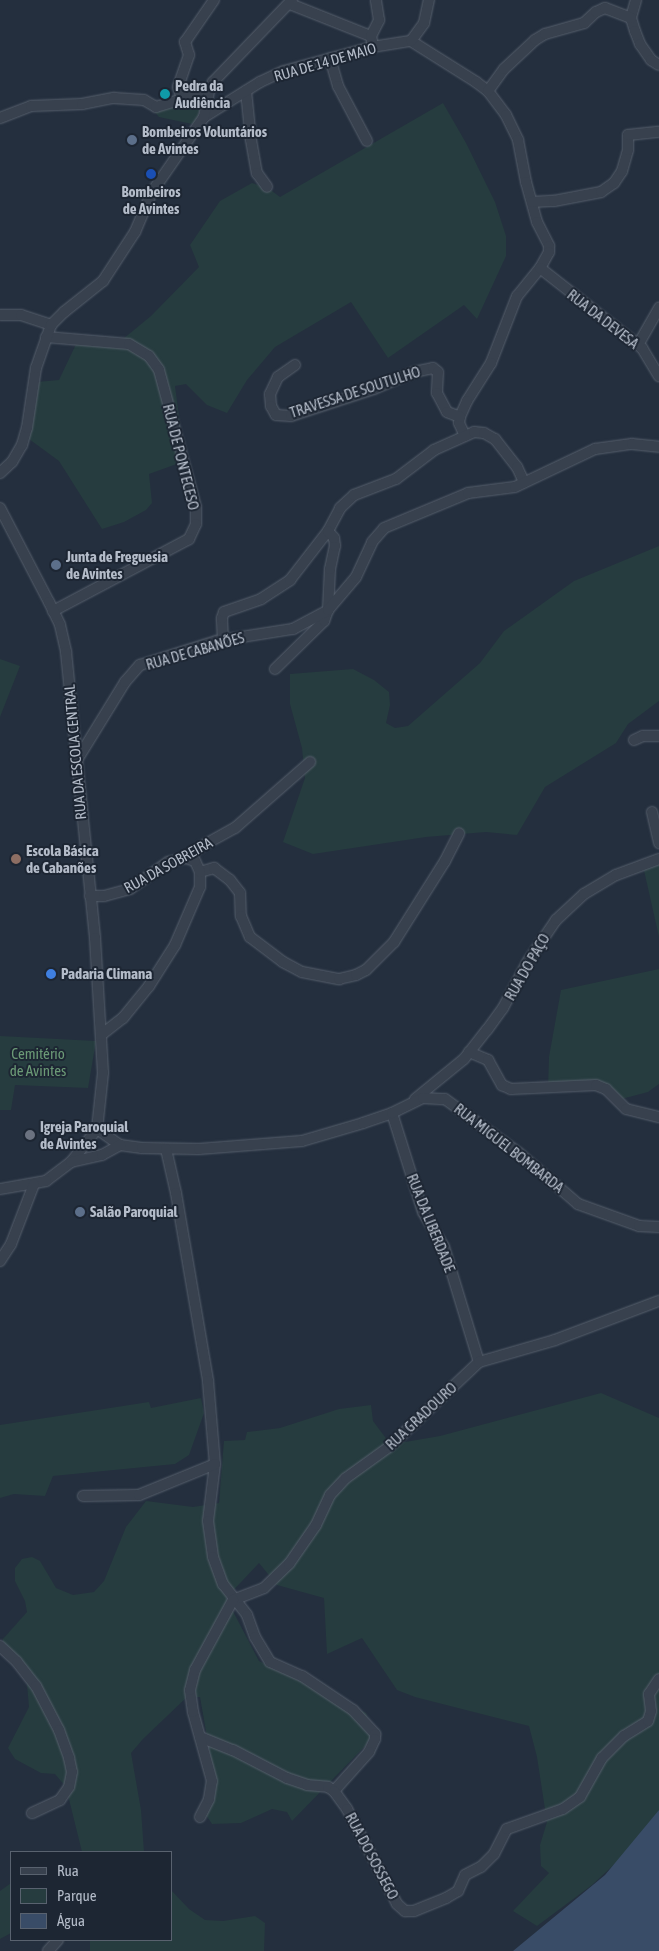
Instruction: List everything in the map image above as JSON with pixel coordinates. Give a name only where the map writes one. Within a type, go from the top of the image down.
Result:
[{"type":"street","points":[[182,98],[178,87],[189,55],[185,42],[214,0]]},
{"type":"street","points":[[372,47],[371,36],[379,20],[376,0]]},
{"type":"street","points":[[429,0],[424,23],[411,41],[488,92],[514,127],[537,222],[549,246],[549,252],[540,268],[517,296],[491,363],[460,417],[459,423],[465,436]]},
{"type":"street","points":[[636,0],[631,18],[640,44],[651,60],[659,65]]},
{"type":"street","points":[[0,473],[12,462],[22,446],[27,428],[34,374],[51,325],[103,280],[135,232],[152,192],[204,117],[209,91],[215,79],[291,2],[371,36]]},
{"type":"street","points":[[488,92],[504,69],[535,40],[545,34],[584,23],[596,12],[605,8],[631,18]]},
{"type":"street","name":"RUA DE 14 DE MAIO","points":[[204,117],[246,91],[284,71],[372,47],[411,41]]},
{"type":"street","points":[[330,58],[338,86],[367,141]]},
{"type":"street","points":[[0,118],[32,106],[82,104],[114,98],[144,100],[156,106],[209,91]]},
{"type":"street","points":[[246,91],[250,140],[257,173],[267,188]]},
{"type":"street","points":[[532,202],[554,201],[601,192],[614,183],[622,171],[628,150],[628,135],[659,132]]},
{"type":"street","name":"RUA DA DEVESA","points":[[540,268],[638,345],[659,376]]},
{"type":"street","points":[[638,345],[659,308]]},
{"type":"street","points":[[0,315],[21,315],[51,325]]},
{"type":"street","name":"RUA DE PONTECESO","points":[[46,337],[129,344],[149,356],[159,370],[196,507],[196,524],[189,539],[53,611]]},
{"type":"street","name":"TRAVESSA DE SOUTULHO","points":[[295,365],[278,377],[270,394],[271,406],[276,415],[291,416],[374,390],[414,372],[433,368],[438,372],[437,393],[447,412],[460,417]]},
{"type":"street","points":[[223,640],[222,618],[224,612],[261,599],[290,580],[328,531],[340,508],[354,495],[396,479],[420,459],[474,432],[495,439],[517,467],[524,482]]},
{"type":"street","name":"RUA DE CABANÕES","points":[[275,669],[324,621],[328,610],[356,577],[372,542],[384,528],[468,493],[507,490],[595,449],[632,444],[659,447]]},
{"type":"street","name":"RUA DA ESCOLA CENTRAL","points":[[0,508],[60,625],[66,652],[95,938],[103,1073],[97,1129]]},
{"type":"street","points":[[328,531],[334,538],[335,546],[329,576],[328,610]]},
{"type":"street","name":"RUA DE CABANÕES","points":[[77,761],[125,682],[140,665],[223,640],[293,629],[328,610]]},
{"type":"street","points":[[634,740],[643,736],[659,736]]},
{"type":"street","name":"RUA DA SOBREIRA","points":[[90,896],[104,896],[130,889],[168,862],[186,858],[202,846],[235,828],[310,762]]},
{"type":"street","points":[[652,812],[659,843]]},
{"type":"street","points":[[200,872],[214,868],[230,880],[240,894],[241,916],[250,937],[283,962],[302,972],[339,979],[356,975],[366,970],[394,942],[432,884],[459,833]]},
{"type":"street","points":[[101,1035],[123,1018],[134,1005],[149,986],[175,945],[200,887],[200,872],[195,861],[186,858]]},
{"type":"street","name":"RUA DO PAÇO","points":[[414,1100],[450,1072],[469,1052],[503,1008],[528,961],[556,920],[584,894],[616,875],[659,859]]},
{"type":"street","points":[[469,1052],[488,1060],[502,1085],[511,1089],[596,1085],[606,1089],[626,1109],[659,1117]]},
{"type":"street","name":"RUA MIGUEL BOMBARDA","points":[[97,1129],[120,1145],[166,1149],[199,1149],[302,1140],[336,1132],[392,1113],[414,1100],[445,1099],[519,1153],[578,1204],[639,1226],[659,1227]]},
{"type":"street","name":"RUA DA LIBERDADE","points":[[392,1113],[423,1212],[444,1247],[479,1362]]},
{"type":"street","points":[[0,1189],[46,1181],[71,1162],[97,1129]]},
{"type":"street","points":[[71,1162],[102,1155],[120,1145]]},
{"type":"street","points":[[166,1149],[178,1202],[203,1353],[213,1432],[215,1464],[208,1521],[213,1557],[223,1584],[233,1600],[247,1615],[255,1637],[270,1662],[302,1676],[353,1710],[375,1734],[375,1739],[369,1752],[334,1791],[328,1787],[307,1785],[287,1778],[233,1750],[200,1737]]},
{"type":"street","points":[[0,1261],[11,1244],[34,1184]]},
{"type":"street","name":"RUA GRADOURO","points":[[233,1600],[264,1588],[289,1564],[316,1525],[330,1495],[346,1478],[389,1447],[479,1362],[554,1340],[659,1301]]},
{"type":"street","points":[[83,1496],[139,1495],[215,1464]]},
{"type":"street","points":[[200,1817],[209,1799],[212,1781],[190,1690],[195,1670],[233,1600]]},
{"type":"street","points":[[0,1646],[17,1662],[36,1686],[59,1730],[72,1772],[69,1787],[60,1800],[32,1813]]},
{"type":"street","name":"RUA DO SOSSEGO","points":[[334,1791],[347,1809],[397,1904],[405,1911],[419,1909],[458,1891],[465,1875],[481,1867],[494,1854],[507,1829],[563,1809],[580,1797],[602,1758],[624,1736],[648,1721],[651,1711],[649,1694],[659,1679]]},
{"type":"street","points":[[48,1951],[57,1941]]},
{"type":"green space","points":[[200,98],[202,102],[196,122],[192,124],[159,117],[150,107]]},
{"type":"green space","points":[[443,103],[466,143],[495,202],[506,236],[506,256],[477,319],[464,305],[388,358],[351,302],[275,347],[247,380],[227,413],[207,405],[186,384],[175,386],[185,461],[149,474],[152,503],[146,510],[124,522],[102,529],[59,461],[29,439],[37,382],[59,380],[78,340],[123,339],[151,316],[199,267],[190,245],[220,201],[252,183],[268,188],[280,197]]},
{"type":"green space","points":[[659,546],[659,701],[628,724],[616,743],[545,787],[517,835],[486,832],[426,837],[313,854],[283,842],[305,778],[302,748],[290,704],[290,674],[353,669],[374,680],[389,692],[390,705],[386,723],[395,728],[408,726],[480,663],[504,631],[574,581]]},
{"type":"green space","points":[[0,659],[20,666],[0,717]]},
{"type":"green space","points":[[659,856],[659,937],[643,866]]},
{"type":"green space","points":[[659,969],[659,1084],[648,1092],[614,1101],[604,1084],[548,1087],[549,1057],[561,990]]},
{"type":"green space","name":"Cemitério de Avintes","points":[[0,1036],[96,1041],[88,1088],[15,1085],[11,1110],[0,1110]]},
{"type":"green space","points":[[601,1393],[659,1418],[659,1817],[648,1833],[592,1885],[537,1926],[513,1911],[549,1873],[541,1866],[540,1845],[547,1822],[537,1757],[529,1726],[415,1697],[397,1690],[362,1638],[327,1654],[324,1598],[277,1585],[259,1563],[226,1598],[259,1661],[366,1713],[374,1737],[292,1821],[287,1812],[272,1809],[241,1823],[212,1824],[204,1812],[212,1765],[200,1697],[187,1697],[131,1753],[141,1810],[144,1851],[82,1851],[66,1787],[55,1774],[41,1773],[15,1759],[8,1748],[29,1707],[27,1684],[22,1671],[2,1650],[3,1639],[27,1612],[25,1601],[15,1581],[15,1568],[22,1559],[32,1557],[40,1561],[56,1588],[73,1595],[94,1592],[104,1581],[126,1527],[146,1501],[193,1507],[219,1503],[224,1441],[245,1440],[247,1432],[280,1428],[339,1409],[371,1405],[373,1421],[388,1441],[405,1442],[440,1436]]},
{"type":"green space","points":[[201,1398],[204,1413],[189,1455],[175,1464],[53,1476],[45,1496],[14,1494],[0,1498],[0,1425],[149,1402],[151,1408]]},
{"type":"green space","points":[[10,1884],[10,1934],[0,1939],[0,1891]]},
{"type":"green space","points":[[172,1891],[189,1909],[205,1920],[223,1921],[255,1916],[265,1923],[264,1951],[90,1951],[90,1941],[172,1941]]},
{"type":"water","points":[[659,1810],[659,1951],[513,1951],[605,1875]]},
{"type":"place","name":"Pedra da Audiência","points":[[165,94]]},
{"type":"place","name":"Bombeiros Voluntários de Avintes","points":[[132,140]]},
{"type":"place","name":"Bombeiros de Avintes","points":[[151,174]]},
{"type":"place","name":"Junta de Freguesia de Avintes","points":[[56,565]]},
{"type":"place","name":"Escola Básica de Cabanões","points":[[16,859]]},
{"type":"place","name":"Padaria Climana","points":[[51,974]]},
{"type":"place","name":"Igreja Paroquial de Avintes","points":[[30,1135]]},
{"type":"place","name":"Salão Paroquial","points":[[80,1212]]}]
